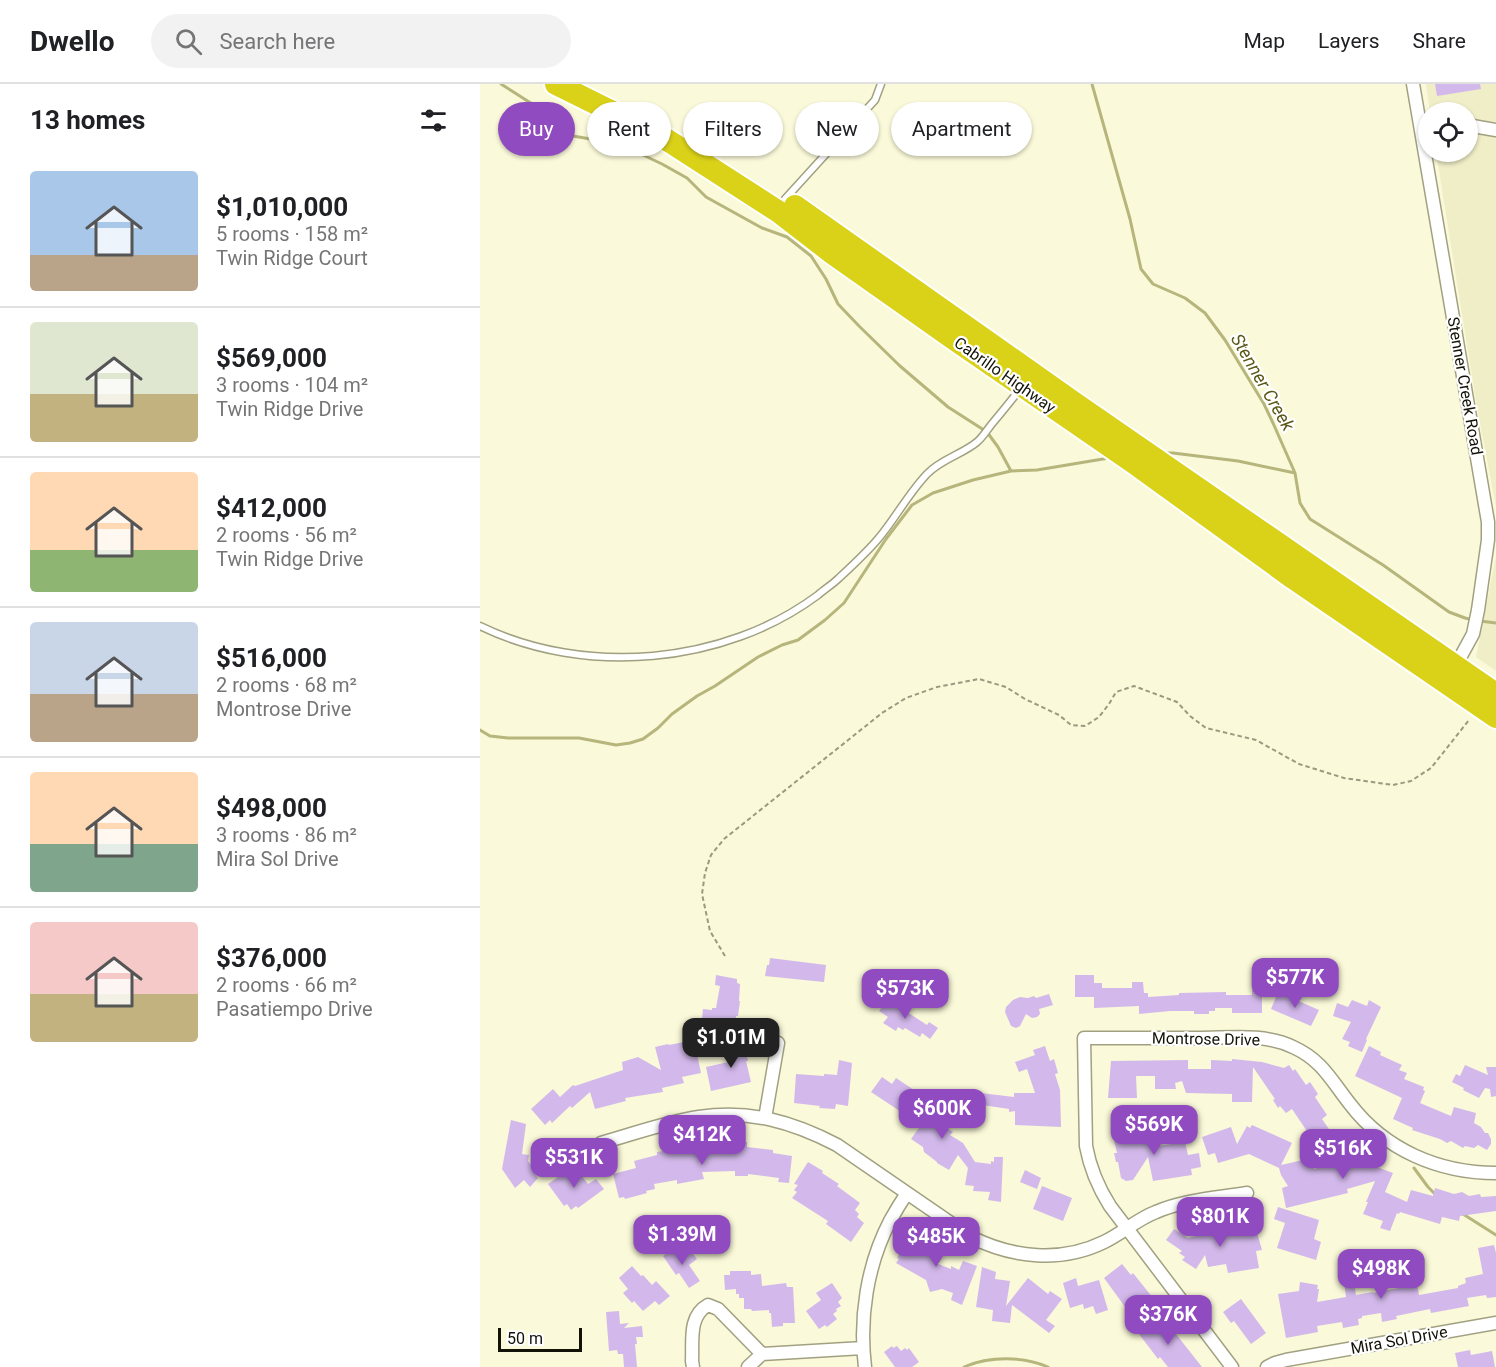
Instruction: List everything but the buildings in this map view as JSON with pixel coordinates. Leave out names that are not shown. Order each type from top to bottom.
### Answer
[{"type":"highway","name":"Cabrillo Highway","points":[[556,84],[661,136],[779,212],[832,253],[1137,465],[1303,584],[1450,673]]},
{"type":"highway","name":"Cabrillo Highway","points":[[587,84],[627,103],[711,151],[785,200],[960,321],[1450,673]]},
{"type":"highway","points":[[1450,673],[1491,705]]},
{"type":"street","name":"Stenner Creek Road","points":[[1413,84],[1418,104]]},
{"type":"street","points":[[1478,127],[1496,130]]},
{"type":"street","name":"Stenner Creek Road","points":[[1430,162],[1488,522],[1488,540],[1473,634],[1450,673]]},
{"type":"street","name":"Montrose Drive","points":[[1127,1228],[1101,1192],[1089,1162],[1085,1129],[1084,1038],[1251,1038],[1282,1042],[1301,1051],[1326,1070],[1364,1121],[1398,1148],[1437,1165],[1458,1171],[1496,1173]]},
{"type":"street","points":[[765,1118],[778,1043]]},
{"type":"street","points":[[600,1143],[683,1120],[728,1114],[765,1118],[790,1124],[837,1145],[971,1237],[987,1245],[1020,1254],[1046,1256],[1089,1249],[1105,1242],[1148,1215],[1170,1207],[1247,1193]]},
{"type":"street","points":[[865,1367],[863,1332],[865,1299],[880,1244],[890,1221],[907,1193]]},
{"type":"street","points":[[1127,1228],[1232,1367]]},
{"type":"street","points":[[693,1367],[693,1322],[702,1309],[708,1305],[718,1310],[762,1354]]},
{"type":"street","name":"Mira Sol Drive","points":[[1267,1367],[1286,1360],[1496,1323]]},
{"type":"street","points":[[748,1367],[762,1354],[863,1348]]},
{"type":"lane","points":[[785,200],[875,100],[881,84]]},
{"type":"lane","points":[[480,626],[547,650],[608,657],[645,657],[691,651],[758,630],[803,606],[838,580],[878,538],[928,472],[977,442],[1022,387]]},
{"type":"path","points":[[726,956],[710,931],[702,894],[711,855],[724,839],[882,713],[906,698],[937,687],[979,679],[1006,687],[1071,725],[1085,726],[1099,717],[1116,693],[1134,686],[1177,702],[1206,728],[1256,740],[1299,764],[1344,778],[1393,785],[1412,781],[1431,768],[1491,705]]},
{"type":"shaded area","points":[[1426,84],[1496,84],[1496,507],[1477,407],[1438,162],[1478,162],[1478,102],[1429,102]]},
{"type":"shaded area","points":[[1496,556],[1496,671],[1476,657]]},
{"type":"waterway","points":[[501,84],[537,107],[551,126],[567,135],[620,144],[687,178],[706,197],[762,228],[787,237],[811,256],[838,304],[900,366],[948,407],[987,432],[1011,471]]},
{"type":"waterway","name":"Stenner Creek","points":[[1092,84],[1130,219],[1141,269],[1153,284],[1185,298],[1205,313],[1225,340],[1264,404],[1295,473],[1300,503],[1310,519],[1383,565],[1449,612],[1473,620]]},
{"type":"waterway","points":[[1164,453],[1238,461],[1295,473]]},
{"type":"waterway","points":[[480,730],[490,736],[508,738],[579,738],[616,745],[643,739],[697,696],[758,657],[798,640],[825,620],[844,603],[886,539],[912,505],[933,493],[973,480],[1011,471],[1037,470],[1109,458]]},
{"type":"waterway","name":"Stenner Creek","points":[[1480,621],[1496,623]]},
{"type":"waterway","points":[[1414,1168],[1436,1195]]},
{"type":"waterway","points":[[1463,1214],[1496,1235]]},
{"type":"waterway","points":[[964,1367],[995,1359],[1017,1359],[1048,1367]]}]
